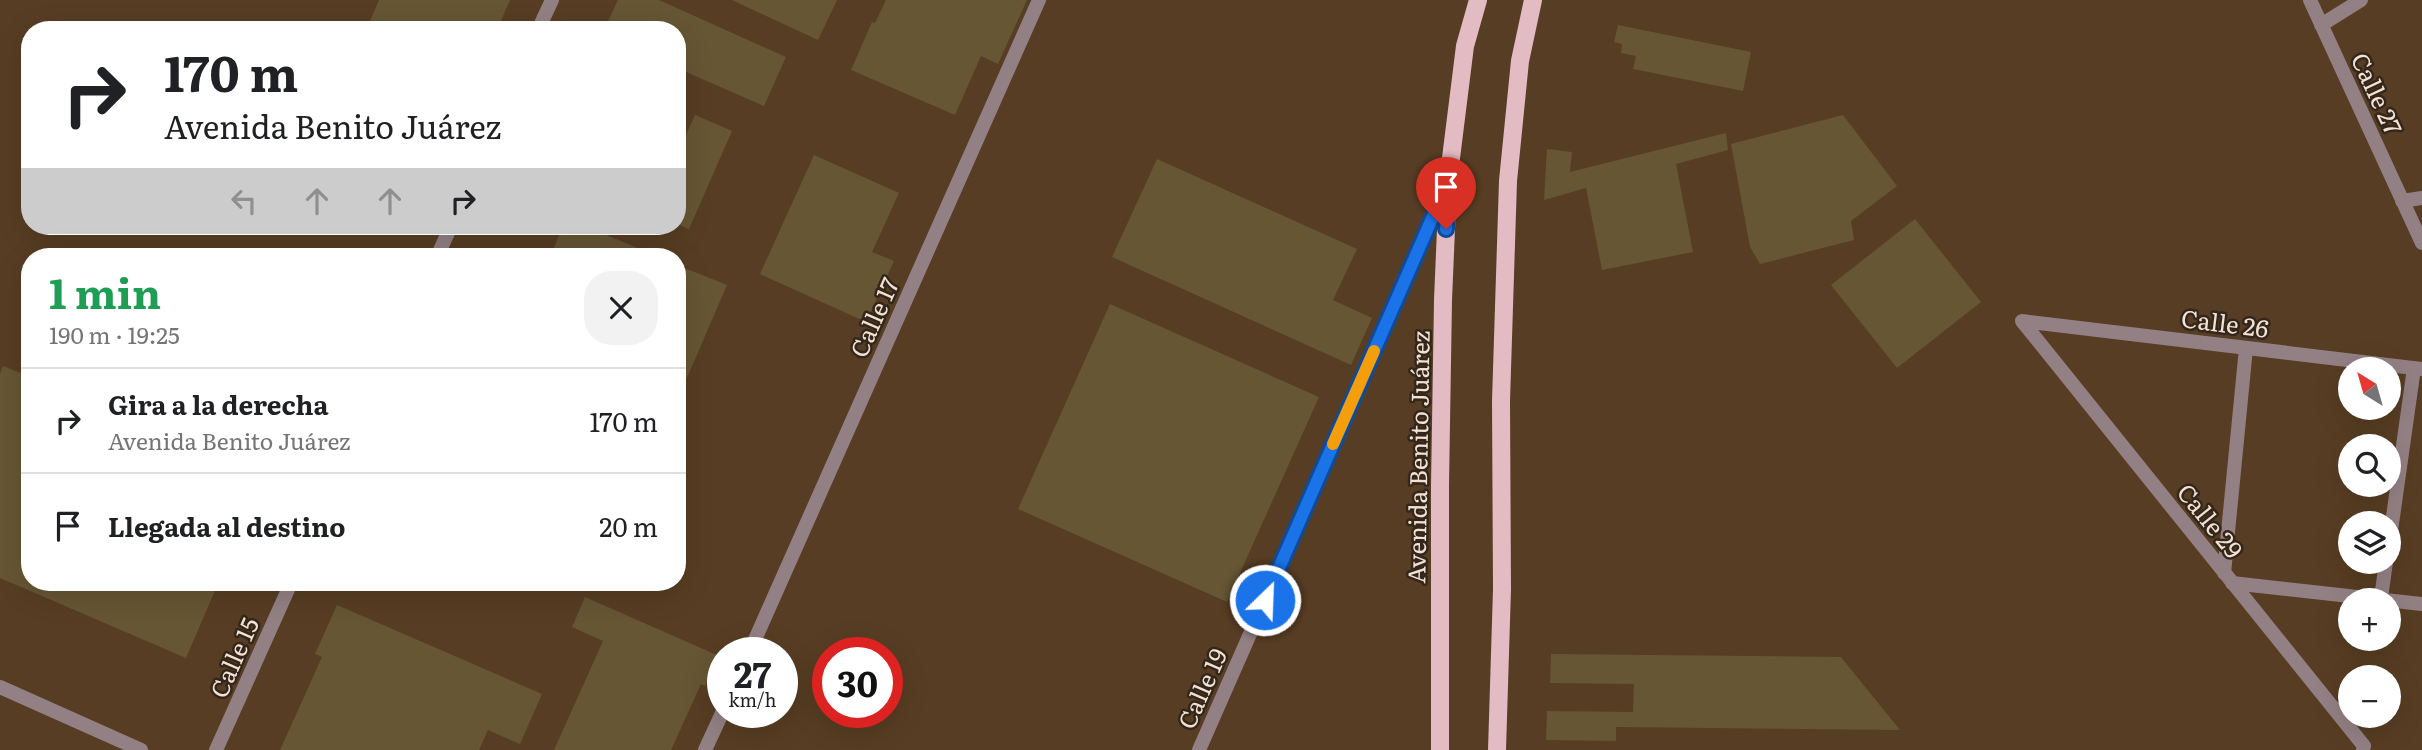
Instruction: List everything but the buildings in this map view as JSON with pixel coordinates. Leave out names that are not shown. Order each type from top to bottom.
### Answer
[{"type":"main road","name":"Avenida Benito Juárez","points":[[1440,750],[1440,471],[1448,182],[1465,46],[1478,0]]},
{"type":"main road","points":[[1497,750],[1502,589],[1501,401],[1508,181],[1520,61],[1533,0]]},
{"type":"street","points":[[542,21],[552,0]]},
{"type":"street","name":"Calle 17","points":[[755,637],[1039,0]]},
{"type":"street","name":"Calle 27","points":[[2310,0],[2422,243]]},
{"type":"street","points":[[2321,25],[2361,0]]},
{"type":"street","name":"Calle 19","points":[[1199,750],[1448,182]]},
{"type":"street","points":[[2402,201],[2422,198]]},
{"type":"street","name":"Calle 26","points":[[2022,321],[2418,369]]},
{"type":"street","name":"Calle 29","points":[[2022,321],[2364,748]]},
{"type":"street","points":[[2246,348],[2228,578],[2338,592]]},
{"type":"street","points":[[2395,511],[2418,369]]},
{"type":"street","name":"Calle 15","points":[[216,750],[287,591]]},
{"type":"street","points":[[2401,601],[2422,604]]},
{"type":"street","points":[[0,687],[141,750]]},
{"type":"street","points":[[705,750],[715,728]]},
{"type":"slow traffic","points":[[1333,444],[1374,351]]},
{"type":"route","points":[[1265,600],[1448,182],[1446,229]]}]
